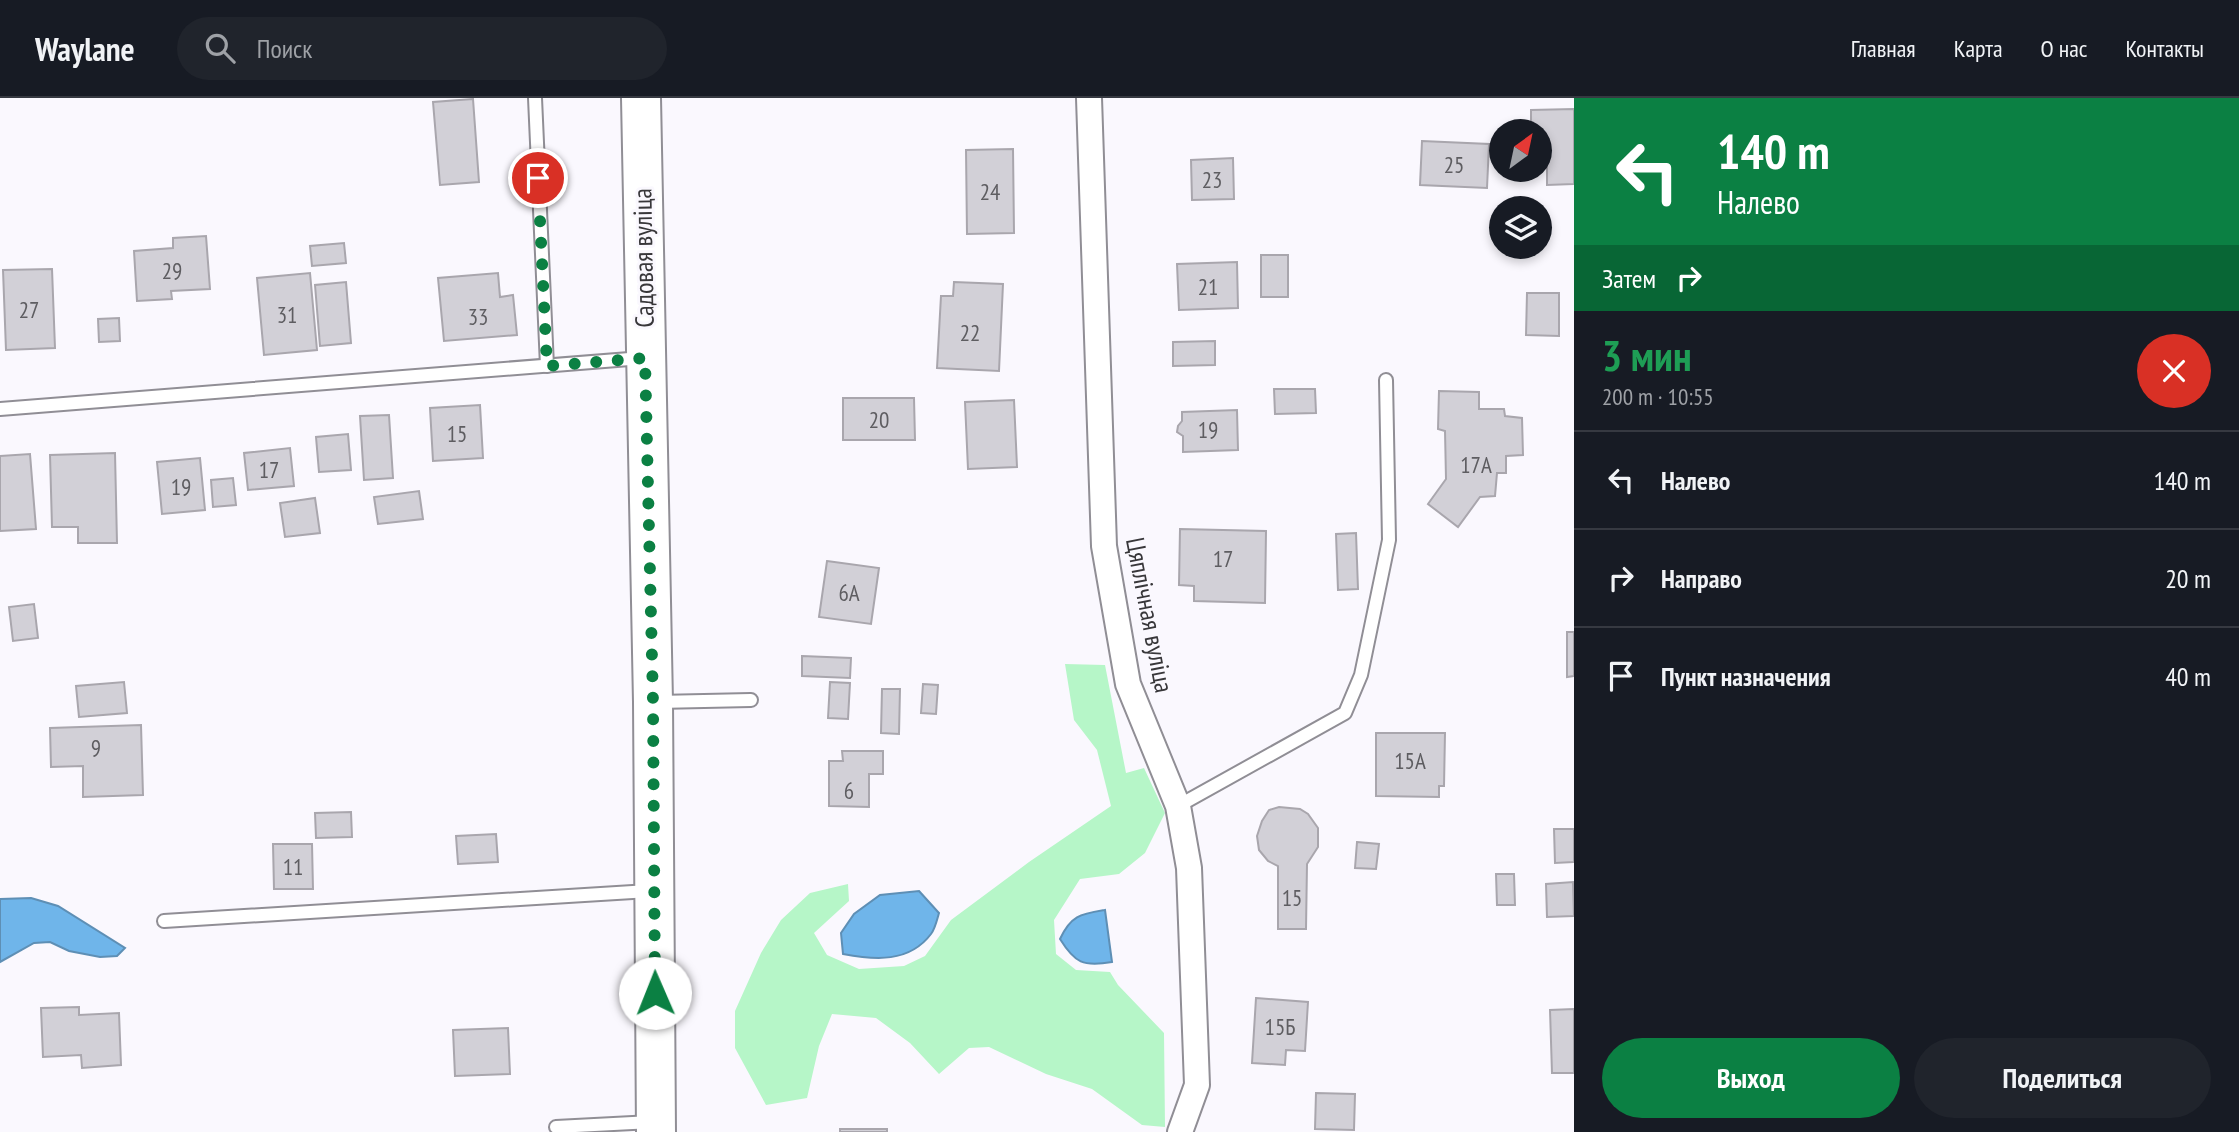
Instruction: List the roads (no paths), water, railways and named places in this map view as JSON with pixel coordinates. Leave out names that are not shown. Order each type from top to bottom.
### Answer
[{"type":"main road","name":"Садовая вуліца","points":[[641,98],[653,702],[656,1127]]},
{"type":"street","name":"Цяплічная вуліца","points":[[1089,98],[1104,546],[1128,684],[1178,806],[1189,868],[1197,1085],[1180,1132]]},
{"type":"lane","points":[[535,98],[547,366]]},
{"type":"lane","points":[[0,409],[645,358]]},
{"type":"lane","points":[[1178,806],[1345,713],[1361,676],[1389,540],[1386,380]]},
{"type":"lane","points":[[653,702],[751,700]]},
{"type":"lane","points":[[164,921],[654,891]]},
{"type":"lane","points":[[556,1128],[656,1127]]},
{"type":"water","points":[[919,891],[939,913],[932,932],[922,943],[902,955],[891,957],[843,954],[841,933],[854,914],[880,895]]},
{"type":"water","points":[[31,898],[58,906],[125,948],[117,956],[100,957],[69,951],[50,942],[34,943],[0,962],[0,899]]},
{"type":"water","points":[[1105,910],[1112,962],[1094,964],[1075,958],[1060,939],[1068,925],[1078,917]]}]
